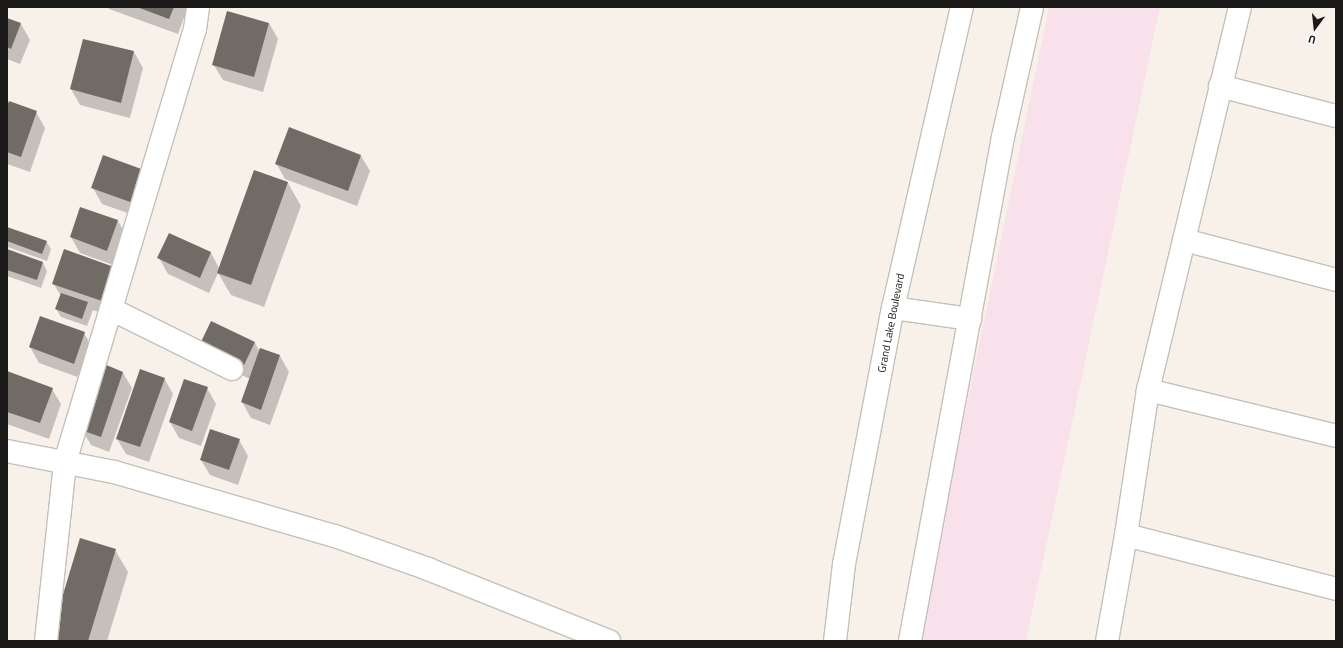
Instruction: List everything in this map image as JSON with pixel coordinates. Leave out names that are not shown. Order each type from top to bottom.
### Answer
[{"type":"street","points":[[46,641],[65,462],[195,29],[198,7]]},
{"type":"street","name":"Grand Lake Boulevard","points":[[836,641],[844,564],[893,308],[962,7]]},
{"type":"street","points":[[910,641],[1003,137],[1032,7]]},
{"type":"street","points":[[1107,641],[1126,535],[1148,390],[1240,7]]},
{"type":"street","points":[[1220,86],[1336,116]]},
{"type":"street","points":[[1184,240],[1336,280]]},
{"type":"street","points":[[893,308],[970,319]]},
{"type":"street","points":[[111,309],[232,369]]},
{"type":"street","points":[[1148,390],[1336,436]]},
{"type":"street","points":[[7,451],[114,472],[335,536],[428,569],[609,641]]},
{"type":"street","points":[[1126,535],[1336,589]]},
{"type":"shaded area","points":[[1049,7],[1160,7],[1026,641],[918,641]]},
{"type":"building","points":[[137,7],[174,7],[169,19]]},
{"type":"building","points":[[227,11],[269,23],[254,77],[212,65]]},
{"type":"building","points":[[7,18],[21,23],[11,49],[7,47]]},
{"type":"building","points":[[83,39],[134,51],[121,103],[70,89]]},
{"type":"building","points":[[9,101],[37,111],[21,157],[7,152],[7,106]]},
{"type":"building","points":[[289,127],[361,155],[348,191],[275,164]]},
{"type":"building","points":[[103,155],[144,170],[133,203],[91,188]]},
{"type":"building","points":[[254,170],[288,182],[251,285],[217,273]]},
{"type":"building","points":[[80,207],[118,220],[107,251],[70,237]]},
{"type":"building","points":[[7,227],[47,241],[42,254],[7,241]]},
{"type":"building","points":[[169,233],[211,252],[200,278],[157,258]]},
{"type":"building","points":[[7,249],[43,262],[37,280],[7,270]]},
{"type":"building","points":[[64,249],[114,267],[102,301],[52,284]]},
{"type":"building","points":[[61,293],[88,302],[82,319],[55,309]]},
{"type":"building","points":[[40,316],[85,332],[74,364],[29,347]]},
{"type":"building","points":[[211,321],[255,342],[244,365],[200,344]]},
{"type":"building","points":[[260,348],[280,355],[261,410],[241,402]]},
{"type":"building","points":[[104,364],[123,372],[101,437],[81,430]]},
{"type":"building","points":[[140,369],[165,378],[140,447],[116,439]]},
{"type":"building","points":[[7,371],[53,388],[40,423],[7,412]]},
{"type":"building","points":[[184,379],[208,387],[192,431],[169,422]]},
{"type":"building","points":[[210,429],[240,439],[229,470],[200,460]]},
{"type":"building","points":[[80,538],[116,549],[88,641],[49,641]]}]
